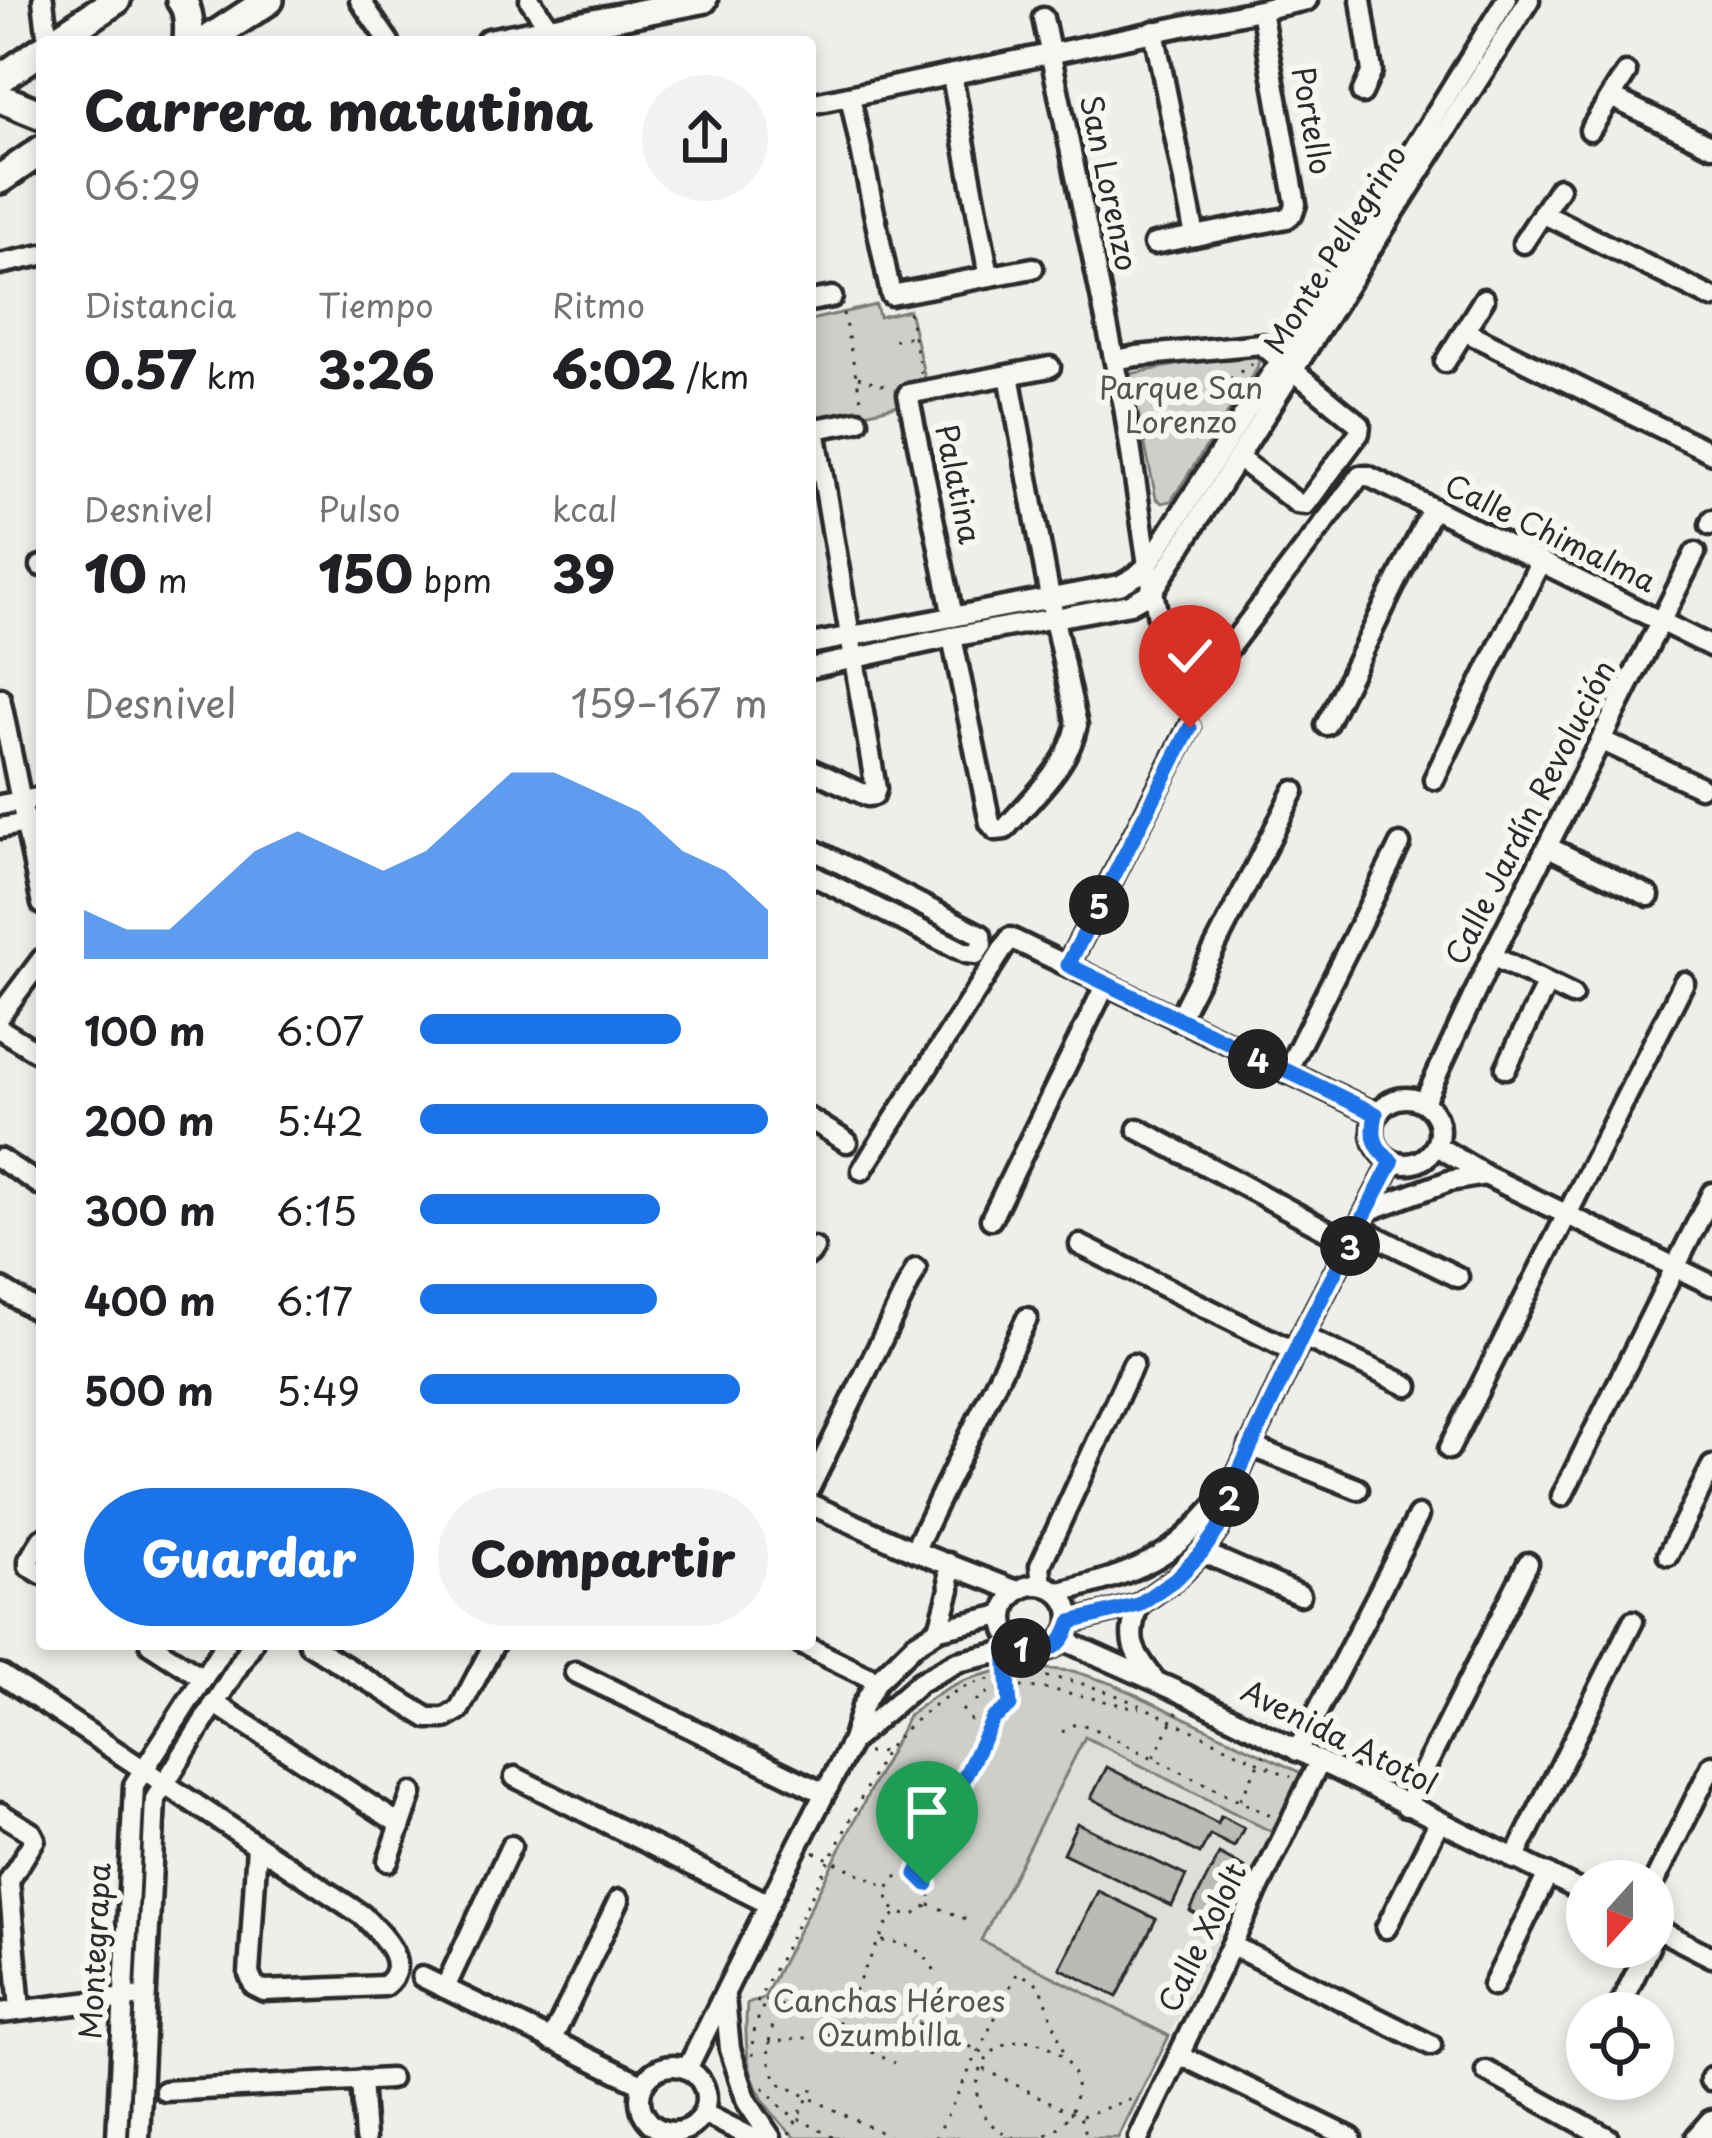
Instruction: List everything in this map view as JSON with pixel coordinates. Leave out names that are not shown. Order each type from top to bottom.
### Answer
[{"type":"main road","points":[[59,36],[116,0]]},
{"type":"main road","points":[[181,0],[189,36]]},
{"type":"main road","points":[[228,0],[262,4]]},
{"type":"main road","points":[[214,36],[262,4]]},
{"type":"main road","points":[[0,79],[36,54]]},
{"type":"main road","points":[[0,98],[36,113]]},
{"type":"main road","points":[[0,179],[36,154]]},
{"type":"street","points":[[43,0],[49,36]]},
{"type":"street","points":[[360,0],[385,36]]},
{"type":"street","points":[[530,0],[551,30]]},
{"type":"street","points":[[520,36],[700,0]]},
{"type":"street","points":[[816,103],[1307,0]]},
{"type":"street","points":[[1361,0],[1372,71],[1362,93]]},
{"type":"street","name":"Monte Pellegrino","points":[[1153,591],[1238,458],[1506,0]]},
{"type":"street","name":"Monte Pellegrino","points":[[1148,565],[1288,366],[1529,0]]},
{"type":"street","name":"Portello","points":[[1154,244],[1293,213],[1296,204],[1261,10]]},
{"type":"street","name":"San Lorenzo","points":[[1043,19],[1124,406],[1172,690]]},
{"type":"street","points":[[1154,31],[1195,236]]},
{"type":"street","points":[[1591,130],[1626,73]]},
{"type":"street","points":[[952,76],[989,276]]},
{"type":"street","points":[[850,96],[891,296],[1033,268]]},
{"type":"street","points":[[1611,97],[1712,146]]},
{"type":"street","points":[[1523,243],[1559,188]]},
{"type":"street","points":[[1542,213],[1712,298]]},
{"type":"street","points":[[0,264],[36,256]]},
{"type":"street","points":[[816,300],[832,297]]},
{"type":"street","points":[[1445,362],[1484,299]]},
{"type":"street","points":[[1464,331],[1712,453]]},
{"type":"street","points":[[1115,361],[1262,344],[1360,425],[1359,434],[1306,504],[1238,458]]},
{"type":"street","name":"Palatina","points":[[1050,367],[916,393],[953,627],[990,823],[996,830],[1005,829],[1074,741],[1077,725],[1054,619]]},
{"type":"street","points":[[1009,375],[1054,619]]},
{"type":"street","points":[[816,429],[858,421]]},
{"type":"street","points":[[816,447],[877,789],[868,796],[816,772]]},
{"type":"street","name":"Calle Chimalma","points":[[1195,692],[1360,476],[1712,647]]},
{"type":"street","points":[[1326,725],[1432,509]]},
{"type":"street","name":"Calle Jardín Revolución","points":[[1424,1102],[1492,956],[1695,553]]},
{"type":"street","points":[[1435,779],[1540,562]]},
{"type":"street","points":[[816,667],[1050,598],[1120,585],[1148,565]]},
{"type":"street","points":[[816,643],[1054,619],[1130,604],[1153,591]]},
{"type":"street","points":[[0,698],[21,801],[34,822],[0,828]]},
{"type":"street","points":[[1068,965],[1190,728]]},
{"type":"street","points":[[1600,740],[1700,787]]},
{"type":"street","points":[[1178,1020],[1294,791]]},
{"type":"street","points":[[0,805],[36,797]]},
{"type":"street","points":[[1286,1072],[1400,844]]},
{"type":"street","points":[[1548,847],[1649,896]]},
{"type":"street","points":[[816,851],[981,935],[982,945],[976,954],[966,953],[816,877]]},
{"type":"street","points":[[862,1170],[1010,938],[1376,1114]]},
{"type":"street","points":[[1492,956],[1572,995]]},
{"type":"street","points":[[0,1015],[36,967]]},
{"type":"street","points":[[1449,1449],[1684,982]]},
{"type":"street","points":[[1506,1068],[1546,983]]},
{"type":"street","points":[[991,1220],[1106,984]]},
{"type":"street","points":[[0,1028],[36,1051]]},
{"type":"street","points":[[1406,1097],[1424,1102],[1440,1130],[1437,1146],[1425,1159],[1409,1165],[1392,1162],[1378,1150],[1372,1132],[1376,1114],[1388,1101],[1406,1097]]},
{"type":"street","points":[[816,1123],[847,1142]]},
{"type":"street","points":[[1138,1130],[1458,1277]]},
{"type":"street","points":[[1437,1146],[1485,1175],[1712,1285]]},
{"type":"street","points":[[0,1159],[36,1182]]},
{"type":"street","points":[[848,1748],[920,1682],[957,1662],[1014,1649],[1050,1649],[1067,1631],[1138,1605],[1178,1577],[1202,1552],[1218,1529],[1232,1487],[1298,1344],[1392,1162]]},
{"type":"street","points":[[1359,1228],[1449,1180],[1485,1175]]},
{"type":"street","points":[[1562,1496],[1712,1193]]},
{"type":"street","points":[[1080,1245],[1298,1344],[1408,1386]]},
{"type":"street","points":[[816,1475],[916,1269]]},
{"type":"street","points":[[0,1288],[36,1310]]},
{"type":"street","points":[[914,1551],[1027,1318]]},
{"type":"street","points":[[1067,1631],[1069,1605],[1050,1588],[1040,1566],[1133,1364]]},
{"type":"street","points":[[1250,1446],[1358,1489]]},
{"type":"street","points":[[1668,1556],[1712,1466]]},
{"type":"street","points":[[1014,1649],[1003,1615],[1016,1591],[1029,1585],[1050,1588],[1104,1581],[1144,1564],[1181,1541],[1232,1487]]},
{"type":"street","points":[[816,1507],[1016,1591]]},
{"type":"street","points":[[1297,1751],[1418,1516]]},
{"type":"street","points":[[1202,1552],[1300,1594]]},
{"type":"street","points":[[939,1629],[950,1589],[948,1563]]},
{"type":"street","points":[[1406,1806],[1528,1564]]},
{"type":"street","points":[[1138,1605],[1131,1637],[1135,1654],[1157,1682]]},
{"type":"street","points":[[687,2069],[877,1681],[939,1629],[1003,1615]]},
{"type":"street","points":[[1514,1859],[1634,1621]]},
{"type":"street","name":"Avenida Atotol","points":[[1067,1631],[1157,1682],[1566,1883]]},
{"type":"street","points":[[159,1650],[203,1678]]},
{"type":"street","points":[[143,1769],[222,1650]]},
{"type":"street","points":[[164,1783],[248,1650]]},
{"type":"street","points":[[319,1650],[428,1718],[446,1718],[459,1710],[491,1650]]},
{"type":"street","points":[[813,1650],[877,1681]]},
{"type":"street","points":[[575,1672],[824,1793]]},
{"type":"street","points":[[0,1674],[143,1769],[164,1783],[257,1845],[362,1915],[394,1954],[392,1981],[384,1986],[264,1991],[254,1987],[249,1973],[257,1845]]},
{"type":"street","points":[[214,1703],[400,1825]]},
{"type":"street","name":"Calle Xololt","points":[[1139,2138],[1319,1762]]},
{"type":"street","points":[[1665,1860],[1712,1766]]},
{"type":"street","name":"Montegrapa","points":[[117,2138],[134,1785],[143,1769]]},
{"type":"street","points":[[515,1777],[769,1904]]},
{"type":"street","name":"Montegrapa","points":[[139,2138],[155,1799],[164,1783]]},
{"type":"street","points":[[388,1861],[412,1793]]},
{"type":"street","points":[[0,1813],[35,1839],[9,1881],[10,2012],[145,1997]]},
{"type":"street","points":[[1386,1928],[1439,1822]]},
{"type":"street","points":[[446,1988],[511,1846]]},
{"type":"street","points":[[1493,1986],[1548,1874]]},
{"type":"street","points":[[551,2041],[619,1900]]},
{"type":"street","points":[[1674,1943],[1712,1957]]},
{"type":"street","points":[[1233,1946],[1431,2045]]},
{"type":"street","points":[[422,1977],[643,2084]]},
{"type":"street","points":[[725,1993],[730,2050],[747,2102],[771,2138]]},
{"type":"street","points":[[1180,2055],[1351,2138]]},
{"type":"street","points":[[670,2066],[687,2069],[700,2080],[706,2096],[703,2114],[692,2126],[656,2133],[640,2101],[643,2084],[654,2071],[670,2066]]},
{"type":"street","points":[[1486,2072],[1609,2138]]},
{"type":"street","points":[[165,2091],[390,2079]]},
{"type":"street","points":[[361,2080],[365,2138]]},
{"type":"street","points":[[703,2114],[753,2138]]},
{"type":"street","points":[[1699,2138],[1712,2123]]},
{"type":"path","points":[[857,377],[916,393],[914,335],[905,293]]},
{"type":"path","points":[[832,297],[844,315],[862,403],[858,421]]},
{"type":"path","points":[[894,340],[914,335]]},
{"type":"path","points":[[917,1874],[983,1737],[993,1719],[1010,1706],[1007,1677],[1014,1649]]},
{"type":"path","points":[[892,2138],[778,2083],[769,2069],[768,2043],[786,1994],[757,2003],[885,1751],[907,1727],[928,1710],[986,1679],[1060,1678],[1148,1709],[1309,1785]]},
{"type":"path","points":[[976,1701],[987,1690],[1024,1686],[1148,1709]]},
{"type":"path","points":[[1153,1758],[1186,1695]]},
{"type":"path","points":[[962,1709],[983,1737]]},
{"type":"path","points":[[1062,1732],[1075,1724],[1088,1726],[1291,1824]]},
{"type":"path","points":[[1239,1801],[1273,1739]]},
{"type":"path","points":[[848,1748],[885,1751]]},
{"type":"path","points":[[798,1845],[888,1888]]},
{"type":"path","points":[[917,1874],[927,1884],[928,1904],[918,1913],[905,1915],[889,1902],[888,1888],[896,1876],[917,1874]]},
{"type":"path","points":[[928,1904],[971,1921]]},
{"type":"path","points":[[833,2034],[898,1912]]},
{"type":"path","points":[[879,1941],[915,1948],[929,1959],[937,1975]]},
{"type":"path","points":[[935,2138],[1017,1973],[1042,1987],[1075,2075],[1077,2092],[1071,2112],[1051,2134],[1038,2138]]},
{"type":"path","points":[[754,2059],[752,2045],[766,2000]]},
{"type":"path","points":[[916,2019],[990,2056]]},
{"type":"path","points":[[768,2043],[833,2034],[895,2063]]},
{"type":"path","points":[[1015,2138],[988,2122],[980,2107],[976,2092],[990,2056],[1024,2039],[1040,2041],[1067,2060]]},
{"type":"path","points":[[982,2068],[1080,2116],[1164,2088]]},
{"type":"path","points":[[756,2072],[784,2111],[834,2138]]},
{"type":"path","points":[[787,2138],[813,2088]]},
{"type":"path","points":[[1080,2116],[1088,2138]]},
{"type":"path","points":[[870,2138],[874,2129]]},
{"type":"shaded area","points":[[1085,1737],[1272,1832],[1169,2036],[981,1941]]},
{"type":"green space","points":[[876,305],[879,317],[909,310],[926,383],[896,390],[899,405],[816,425],[816,319]]},
{"type":"green space","name":"Parque San Lorenzo","points":[[1253,350],[1257,368],[1171,501],[1162,503],[1156,498],[1130,374]]},
{"type":"green space","name":"Canchas Héroes Ozumbilla","points":[[1020,1667],[1073,1671],[1113,1684],[1301,1773],[1272,1832],[1085,1737],[981,1940],[1169,2036],[1118,2138],[796,2138],[769,2108],[753,2078],[746,2044],[747,2004],[764,1998],[908,1716],[960,1682]]},
{"type":"building","points":[[1107,1767],[1218,1824],[1221,1816],[1244,1828],[1234,1847],[1210,1835],[1200,1854],[1091,1798]]},
{"type":"building","points":[[1077,1823],[1186,1876],[1172,1906],[1063,1853]]},
{"type":"building","points":[[1219,1854],[1245,1868],[1216,1925],[1190,1911]]},
{"type":"building","points":[[1098,1891],[1156,1919],[1117,1997],[1060,1968]]},
{"type":"route","points":[[927,1884],[917,1874],[993,1719],[1010,1706],[1006,1650],[1050,1649],[1063,1640],[1071,1622],[1138,1605],[1178,1577],[1202,1552],[1218,1529],[1232,1487],[1302,1336],[1392,1162],[1378,1150],[1372,1132],[1376,1114],[1068,965],[1190,728]]}]
